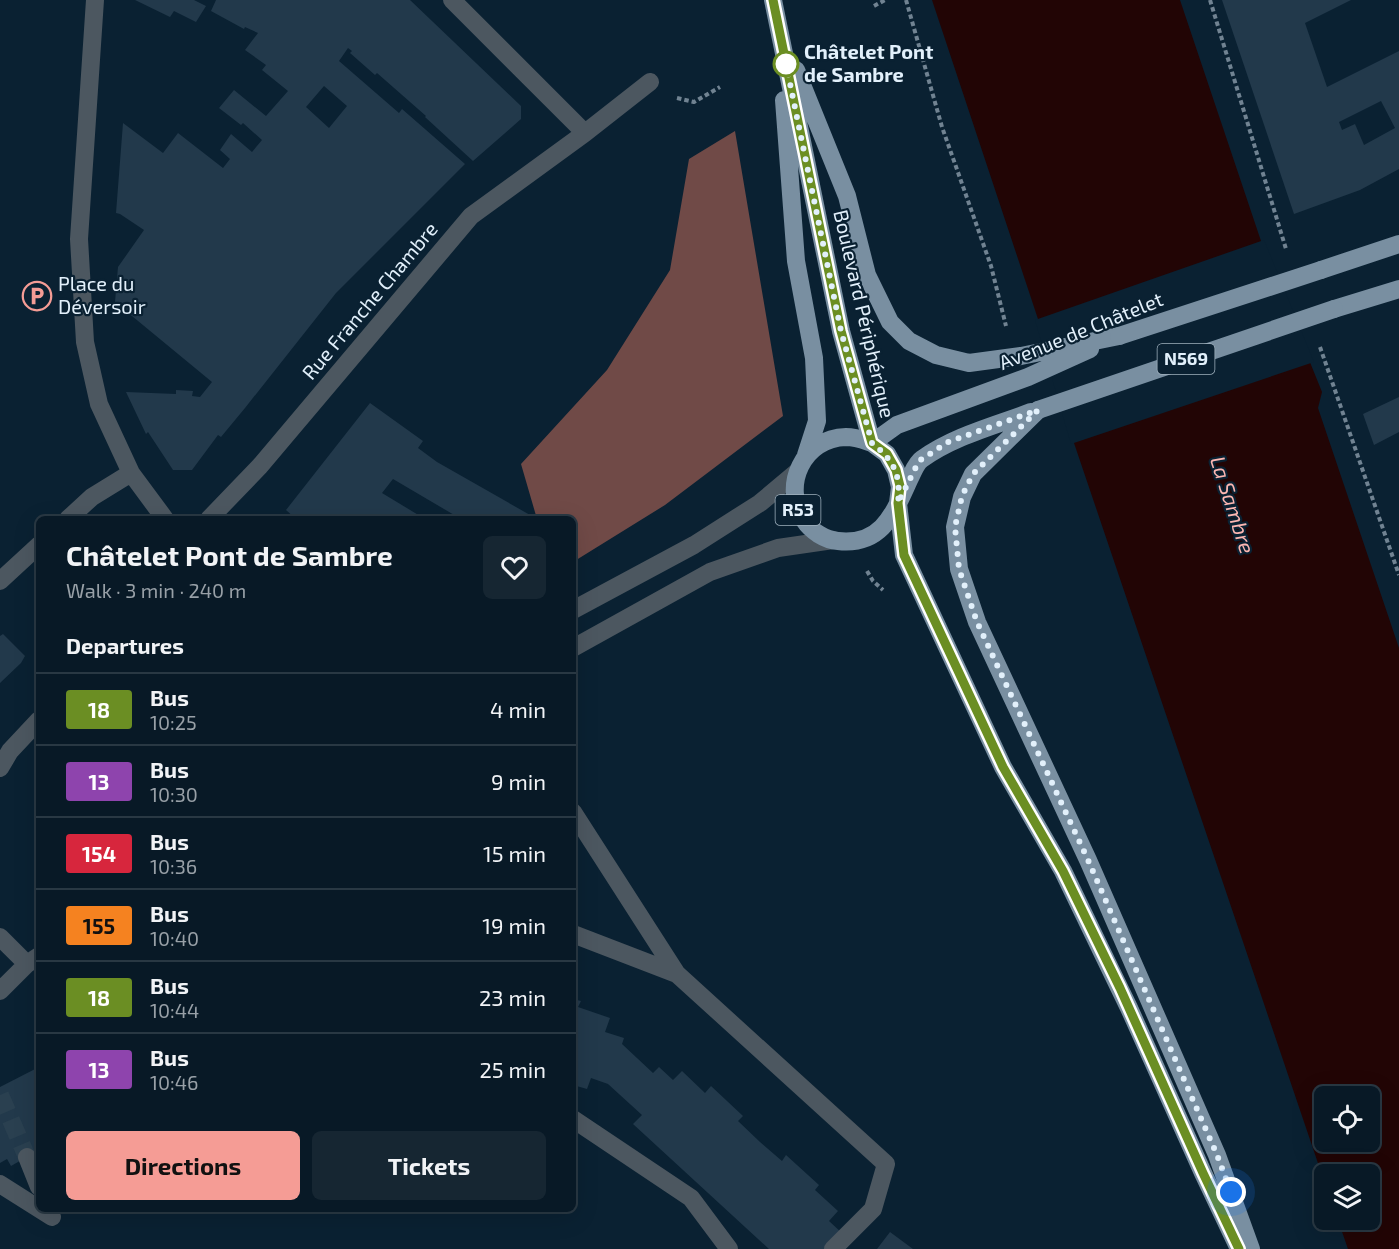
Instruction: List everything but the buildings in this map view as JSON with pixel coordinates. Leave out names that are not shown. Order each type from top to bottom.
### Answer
[{"type":"main road","name":"Boulevard Périphérique","points":[[773,0],[841,331],[872,443],[887,454],[896,470],[900,486],[898,503],[904,555],[1003,767],[1063,871],[1119,987],[1239,1249]]},
{"type":"main road","name":"Boulevard Périphérique","points":[[778,26],[796,261],[814,358],[817,421],[801,464]]},
{"type":"main road","name":"N569","points":[[778,26],[847,196],[867,275],[890,322],[909,341],[936,355],[969,363],[1021,356],[1119,336]]},
{"type":"main road","name":"Avenue de Châtelet","points":[[872,443],[897,425],[1028,377],[1119,336],[1399,244]]},
{"type":"main road","name":"N569","points":[[898,503],[919,461],[948,442],[1334,309],[1399,289]]},
{"type":"main road","name":"N569","points":[[1038,410],[973,474],[962,496],[955,527],[959,569],[977,622],[1088,860],[1217,1155],[1251,1249]]},
{"type":"main road","points":[[801,464],[820,444],[837,437],[855,437],[872,443]]},
{"type":"main road","name":"R53","points":[[801,464],[794,490],[797,508],[805,522],[818,534],[832,540],[849,542],[873,535],[880,531],[891,518],[898,503]]},
{"type":"street","points":[[95,0],[79,239],[85,342],[99,404],[131,473],[163,516]]},
{"type":"street","points":[[452,0],[585,133]]},
{"type":"street","name":"Rue Franche Chambre","points":[[212,516],[267,457],[471,216],[585,133],[650,82]]},
{"type":"street","points":[[576,608],[694,544],[760,503],[801,464]]},
{"type":"street","points":[[71,516],[92,497],[131,473]]},
{"type":"street","points":[[576,646],[710,572],[778,548],[832,540]]},
{"type":"street","points":[[0,581],[36,548]]},
{"type":"street","points":[[0,768],[10,751],[36,723]]},
{"type":"street","points":[[576,817],[677,974],[886,1164],[873,1209],[833,1249]]},
{"type":"street","points":[[576,935],[677,974]]},
{"type":"street","points":[[0,937],[35,963],[0,991]]},
{"type":"street","points":[[576,1121],[691,1198],[729,1249]]},
{"type":"street","points":[[27,1157],[36,1180]]},
{"type":"street","points":[[0,1184],[36,1208]]},
{"type":"street","points":[[42,1212],[51,1218],[49,1212]]},
{"type":"path","points":[[874,6],[885,0]]},
{"type":"path","points":[[906,0],[942,127],[991,266],[1006,330],[1021,356]]},
{"type":"path","points":[[650,82],[679,99],[694,102],[720,87]]},
{"type":"shaded area","points":[[735,131],[783,416],[665,505],[576,560],[576,516],[536,516],[521,464],[607,370],[670,270],[689,159]]},
{"type":"water","name":"La Sambre","points":[[932,0],[1180,0],[1261,241],[1322,392],[1318,408],[1399,648],[1399,1249],[1348,1249],[1341,1230],[1380,1230],[1380,1164],[1318,1164],[1314,1152],[1380,1152],[1380,1086],[1314,1086],[1314,1151],[1074,443],[1038,319]]},
{"type":"pier","points":[[1264,240],[1314,362],[1071,444],[1035,320]]},
{"type":"tunnel","points":[[0,1095],[27,1157]]},
{"type":"bus line","name":"18","points":[[773,0],[841,331],[872,443],[887,454],[896,470],[900,486],[898,503],[904,555],[1003,767],[1063,871],[1130,1008],[1239,1249]]},
{"type":"place","name":"Châtelet Pont de Sambre","points":[[786,64]]},
{"type":"place","name":"Place du Déversoir","points":[[37,296]]},
{"type":"route","points":[[786,64],[841,331],[872,443],[887,454],[896,470],[900,486],[898,503],[919,461],[948,442],[1038,410],[973,474],[962,496],[955,527],[959,569],[977,622],[1088,860],[1231,1192]]}]
